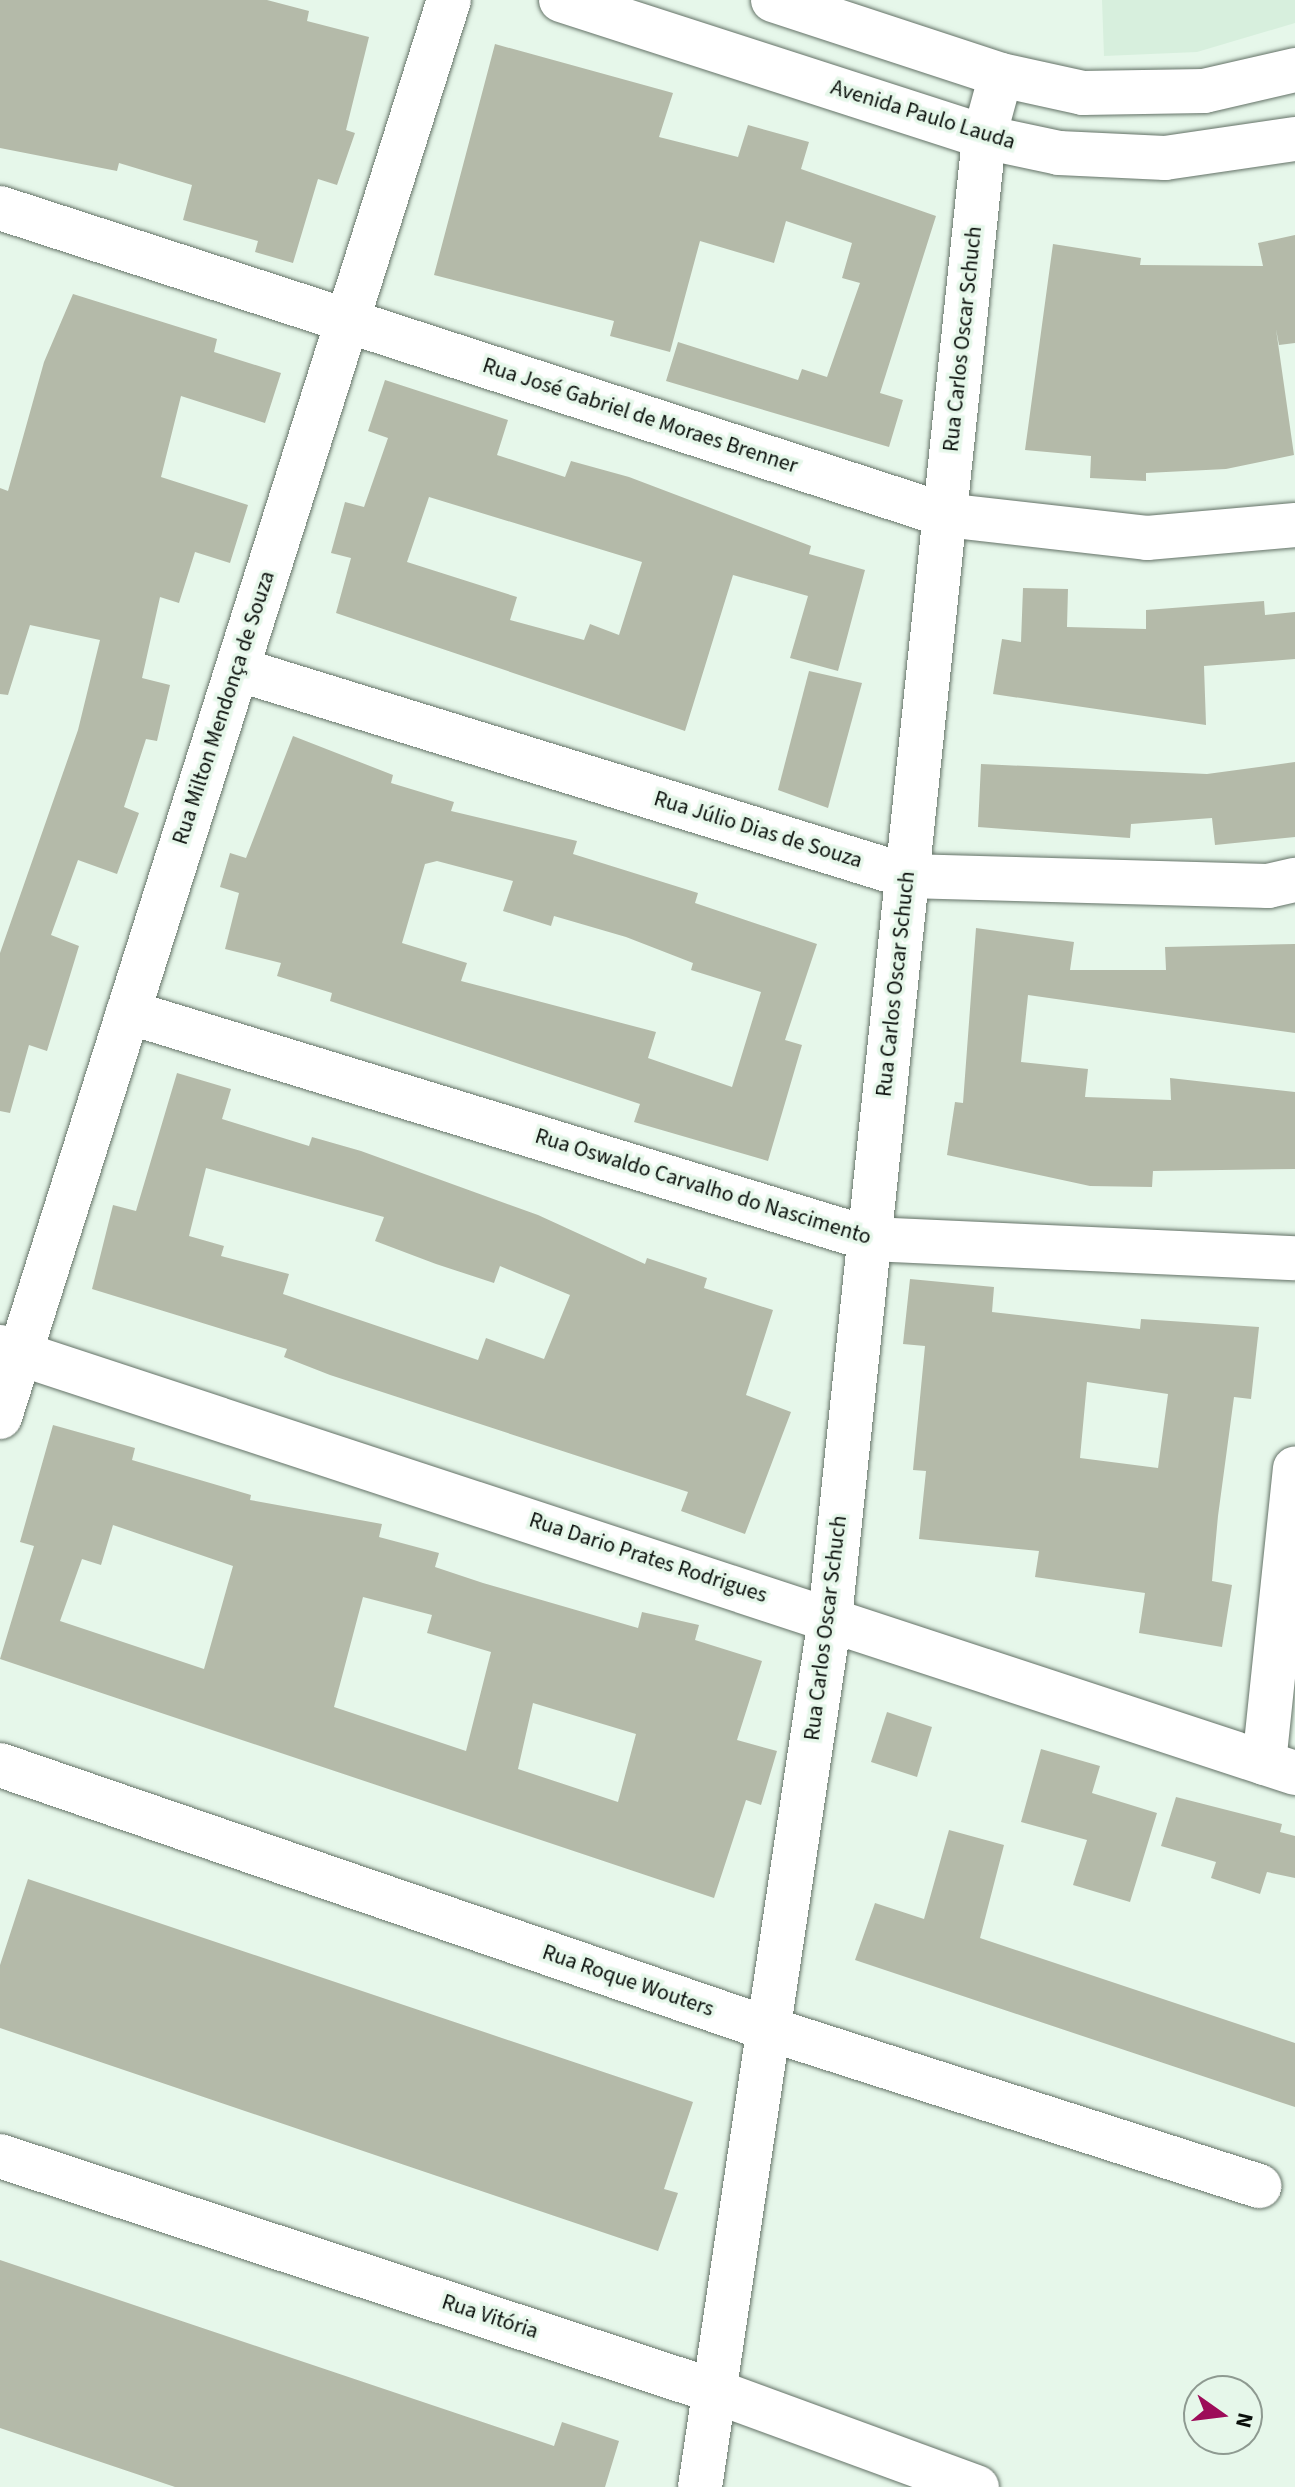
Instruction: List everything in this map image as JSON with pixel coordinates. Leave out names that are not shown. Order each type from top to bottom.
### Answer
[{"type":"street","name":"Rua Milton Mendonça de Souza","points":[[0,1417],[10,1350],[128,1012],[449,0]]},
{"type":"street","name":"Avenida Paulo Lauda","points":[[561,0],[984,137],[1059,153],[1165,158],[1295,139]]},
{"type":"street","points":[[773,0],[1001,75],[1083,93],[1153,95],[1251,84],[1295,70]]},
{"type":"street","name":"Rua Carlos Oscar Schuch","points":[[700,2487],[830,1618],[984,137],[1001,75]]},
{"type":"street","name":"Rua José Gabriel de Moraes Brenner","points":[[4,221],[347,321],[945,515],[1147,538],[1295,525]]},
{"type":"street","name":"Rua Júlio Dias de Souza","points":[[237,669],[907,876],[1268,886],[1295,880]]},
{"type":"street","name":"Rua Oswaldo Carvalho do Nascimento","points":[[128,1012],[870,1239],[1295,1258]]},
{"type":"street","name":"Rua Dario Prates Rodrigues","points":[[10,1350],[1279,1768]]},
{"type":"street","points":[[1279,1768],[1295,1469]]},
{"type":"street","name":"Rua Roque Wouters","points":[[0,1765],[769,2029],[1259,2186]]},
{"type":"street","name":"Rua Vitória","points":[[0,2156],[714,2391],[977,2487]]},
{"type":"shaded area","points":[[1102,0],[1295,0],[1295,23],[1197,52],[1104,56]]},
{"type":"building","points":[[0,0],[267,0],[309,11],[307,21],[369,37],[346,130],[355,133],[337,185],[318,179],[293,263],[255,252],[258,241],[183,220],[192,185],[119,163],[117,171],[0,148]]},
{"type":"building","points":[[495,44],[673,93],[659,137],[738,157],[748,125],[809,142],[801,169],[936,216],[880,393],[903,400],[889,447],[666,381],[678,342],[798,380],[802,369],[827,377],[860,283],[842,278],[852,243],[786,221],[774,263],[700,241],[670,352],[610,336],[614,321],[434,275]]},
{"type":"building","points":[[1295,235],[1295,343],[1279,345],[1276,329],[1294,455],[1226,469],[1146,473],[1146,481],[1090,478],[1091,456],[1025,450],[1053,244],[1141,258],[1140,265],[1263,266],[1258,243]]},
{"type":"building","points":[[73,294],[217,339],[214,352],[281,373],[265,423],[181,396],[161,477],[248,505],[230,563],[195,552],[179,603],[160,597],[142,678],[170,685],[157,741],[146,739],[124,807],[139,813],[117,874],[78,860],[51,935],[79,946],[47,1051],[29,1045],[10,1113],[0,1111],[0,953],[78,730],[100,640],[30,625],[8,695],[0,694],[0,488],[8,491],[44,362]]},
{"type":"building","points":[[385,380],[508,420],[497,455],[565,477],[571,461],[629,477],[811,546],[809,554],[865,570],[838,671],[790,658],[808,596],[733,575],[685,731],[336,613],[351,558],[331,553],[345,502],[364,507],[388,438],[368,431]],"holes":[[[429,497],[642,562],[619,635],[590,624],[584,640],[510,620],[517,597],[407,562]]]},
{"type":"building","points":[[1023,588],[1068,589],[1067,627],[1146,629],[1146,610],[1264,601],[1265,615],[1295,612],[1295,659],[1204,666],[1206,725],[993,694],[1002,639],[1021,642]]},
{"type":"building","points":[[809,671],[862,683],[828,808],[778,790]]},
{"type":"building","points":[[293,736],[393,775],[391,783],[454,802],[451,811],[577,841],[573,854],[698,893],[695,903],[817,944],[785,1040],[802,1045],[768,1161],[634,1122],[640,1104],[330,1001],[332,993],[277,976],[281,963],[225,949],[239,893],[220,887],[230,853],[246,858]],"holes":[[[437,861],[513,881],[503,911],[551,926],[554,916],[626,937],[693,963],[691,970],[761,992],[732,1087],[648,1058],[656,1032],[461,981],[467,963],[402,943],[425,864]]]},
{"type":"building","points":[[1295,762],[1295,837],[1215,845],[1212,818],[1131,824],[1130,838],[978,827],[981,764],[1207,774]]},
{"type":"building","points":[[976,928],[1074,942],[1070,970],[1166,970],[1165,947],[1295,944],[1295,1033],[1028,995],[1021,1062],[1088,1069],[1085,1097],[1171,1100],[1170,1078],[1295,1092],[1295,1169],[1153,1171],[1152,1187],[1090,1186],[947,1155],[955,1102],[963,1103]]},
{"type":"building","points":[[177,1073],[231,1089],[222,1119],[309,1146],[312,1137],[361,1151],[538,1215],[645,1264],[647,1258],[707,1278],[704,1288],[773,1310],[746,1395],[791,1412],[745,1534],[681,1511],[688,1492],[330,1375],[284,1357],[287,1349],[92,1289],[113,1205],[136,1211]],"holes":[[[206,1168],[384,1217],[375,1241],[494,1283],[500,1266],[570,1295],[544,1359],[486,1338],[478,1360],[283,1294],[289,1274],[221,1256],[224,1246],[189,1236]]]},
{"type":"building","points":[[910,1279],[994,1287],[992,1312],[1140,1329],[1141,1319],[1259,1327],[1251,1399],[1234,1397],[1218,1516],[1212,1581],[1232,1585],[1222,1647],[1139,1633],[1145,1593],[1035,1577],[1039,1551],[919,1539],[926,1471],[913,1470],[925,1346],[903,1344]],"holes":[[[1087,1382],[1168,1394],[1158,1468],[1080,1458]]]},
{"type":"building","points":[[53,1425],[135,1448],[132,1460],[251,1495],[250,1500],[382,1524],[379,1537],[439,1553],[435,1567],[483,1583],[638,1628],[642,1612],[699,1625],[695,1640],[762,1661],[737,1740],[777,1751],[761,1805],[746,1800],[714,1898],[0,1659],[34,1546],[20,1542]],"holes":[[[113,1525],[233,1566],[204,1669],[60,1621],[82,1559],[101,1565]],[[363,1597],[432,1615],[427,1633],[491,1652],[466,1751],[334,1707]],[[533,1703],[636,1734],[618,1802],[518,1769]]]},
{"type":"building","points":[[887,1712],[932,1727],[917,1777],[871,1762]]},
{"type":"building","points":[[1041,1749],[1100,1766],[1092,1793],[1157,1813],[1130,1902],[1073,1885],[1087,1840],[1021,1822]]},
{"type":"building","points":[[1176,1797],[1282,1824],[1280,1832],[1295,1836],[1295,1878],[1267,1872],[1260,1894],[1211,1878],[1216,1862],[1161,1846]]},
{"type":"building","points":[[949,1830],[1004,1845],[980,1938],[1295,2043],[1295,2107],[855,1960],[875,1903],[924,1919]]},
{"type":"building","points":[[28,1879],[693,2102],[664,2189],[678,2193],[658,2251],[0,2028],[0,1965]]},
{"type":"building","points":[[0,2260],[554,2446],[562,2422],[619,2441],[605,2487],[175,2487],[0,2428]]}]
